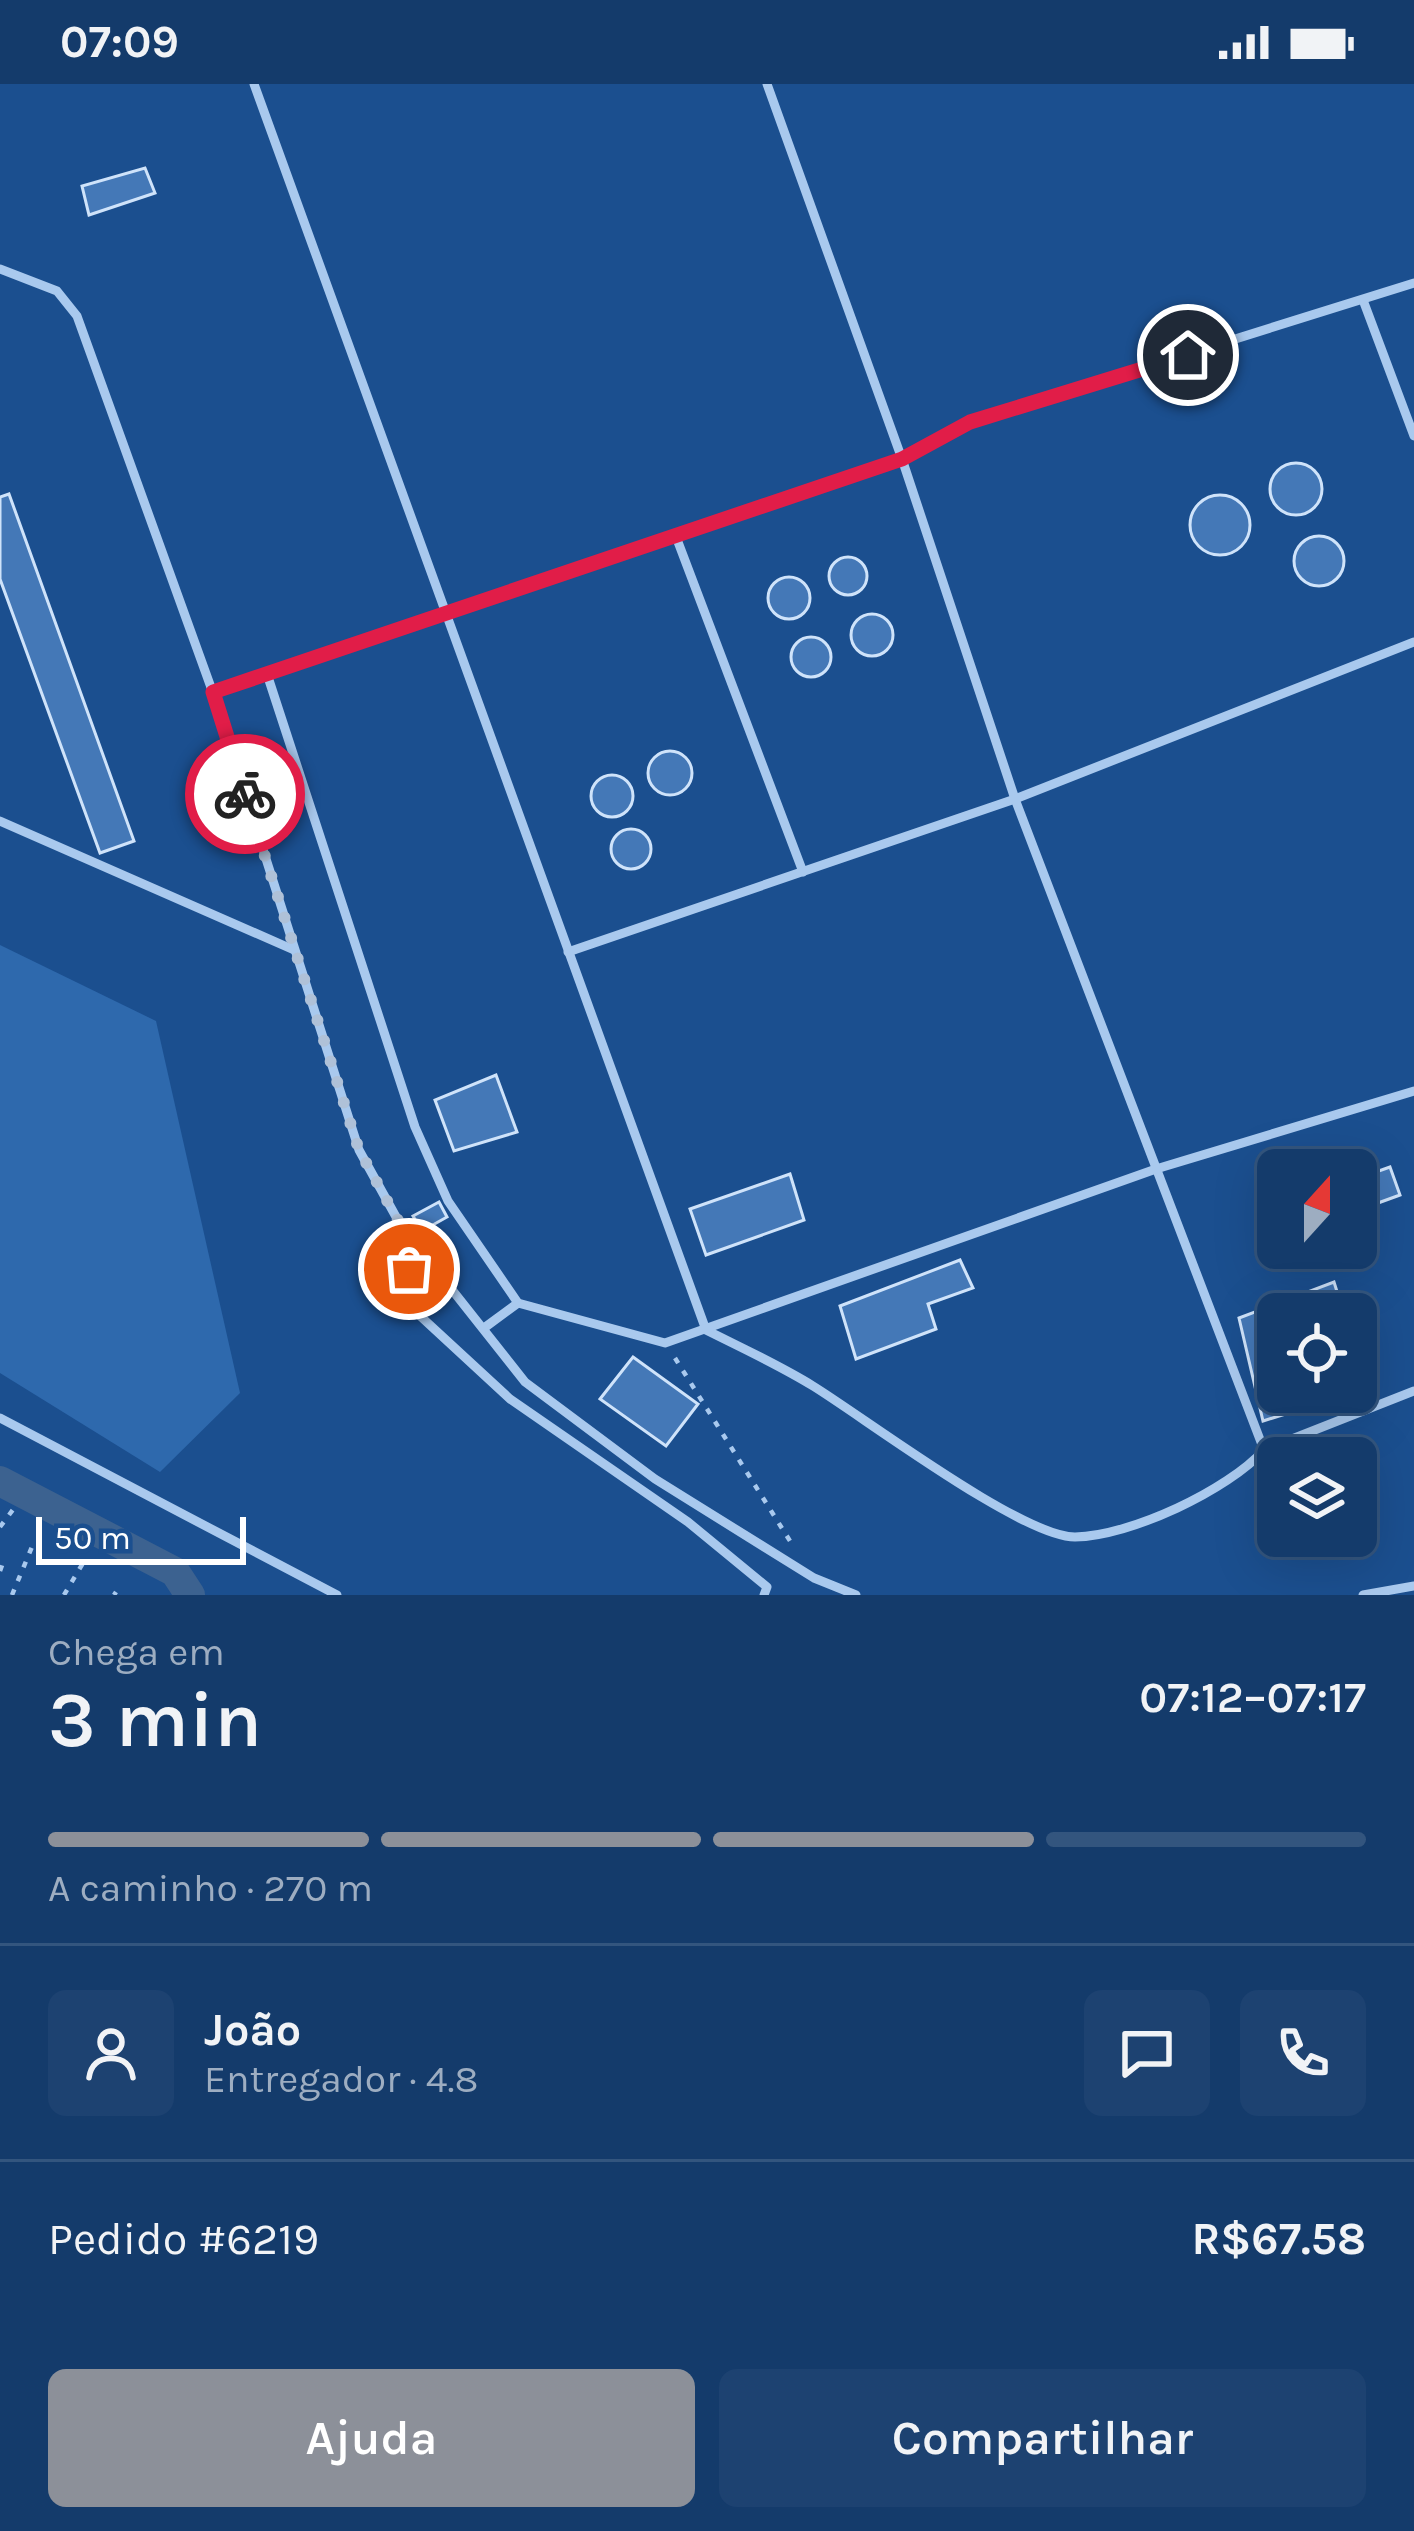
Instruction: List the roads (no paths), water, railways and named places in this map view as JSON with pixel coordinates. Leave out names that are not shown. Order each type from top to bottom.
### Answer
[{"type":"lane","points":[[254,84],[706,1330],[807,1382],[1023,1520],[1074,1537],[1162,1514],[1243,1474],[1257,1458]]},
{"type":"lane","points":[[766,84],[902,459],[1015,799],[1259,1437]]},
{"type":"lane","points":[[0,269],[57,291],[77,316],[213,692],[359,1150],[400,1224],[525,1382],[655,1479],[814,1578],[856,1595]]},
{"type":"lane","points":[[213,692],[902,459],[970,422],[1414,283]]},
{"type":"lane","points":[[1363,300],[1414,436]]},
{"type":"lane","points":[[675,534],[803,872]]},
{"type":"lane","points":[[568,952],[1015,799],[1414,642]]},
{"type":"lane","points":[[267,674],[416,1127],[448,1201],[518,1303],[665,1343],[1156,1169],[1414,1091]]},
{"type":"lane","points":[[0,821],[294,950]]},
{"type":"lane","points":[[400,1224],[418,1314],[510,1399],[704,1535],[766,1587],[764,1595]]},
{"type":"lane","points":[[484,1328],[518,1303]]},
{"type":"lane","points":[[1297,1437],[1414,1391]]},
{"type":"lane","points":[[0,1418],[337,1595]]},
{"type":"lane","points":[[1364,1595],[1414,1586]]},
{"type":"waterway","points":[[0,1481],[175,1572],[190,1595]]}]
